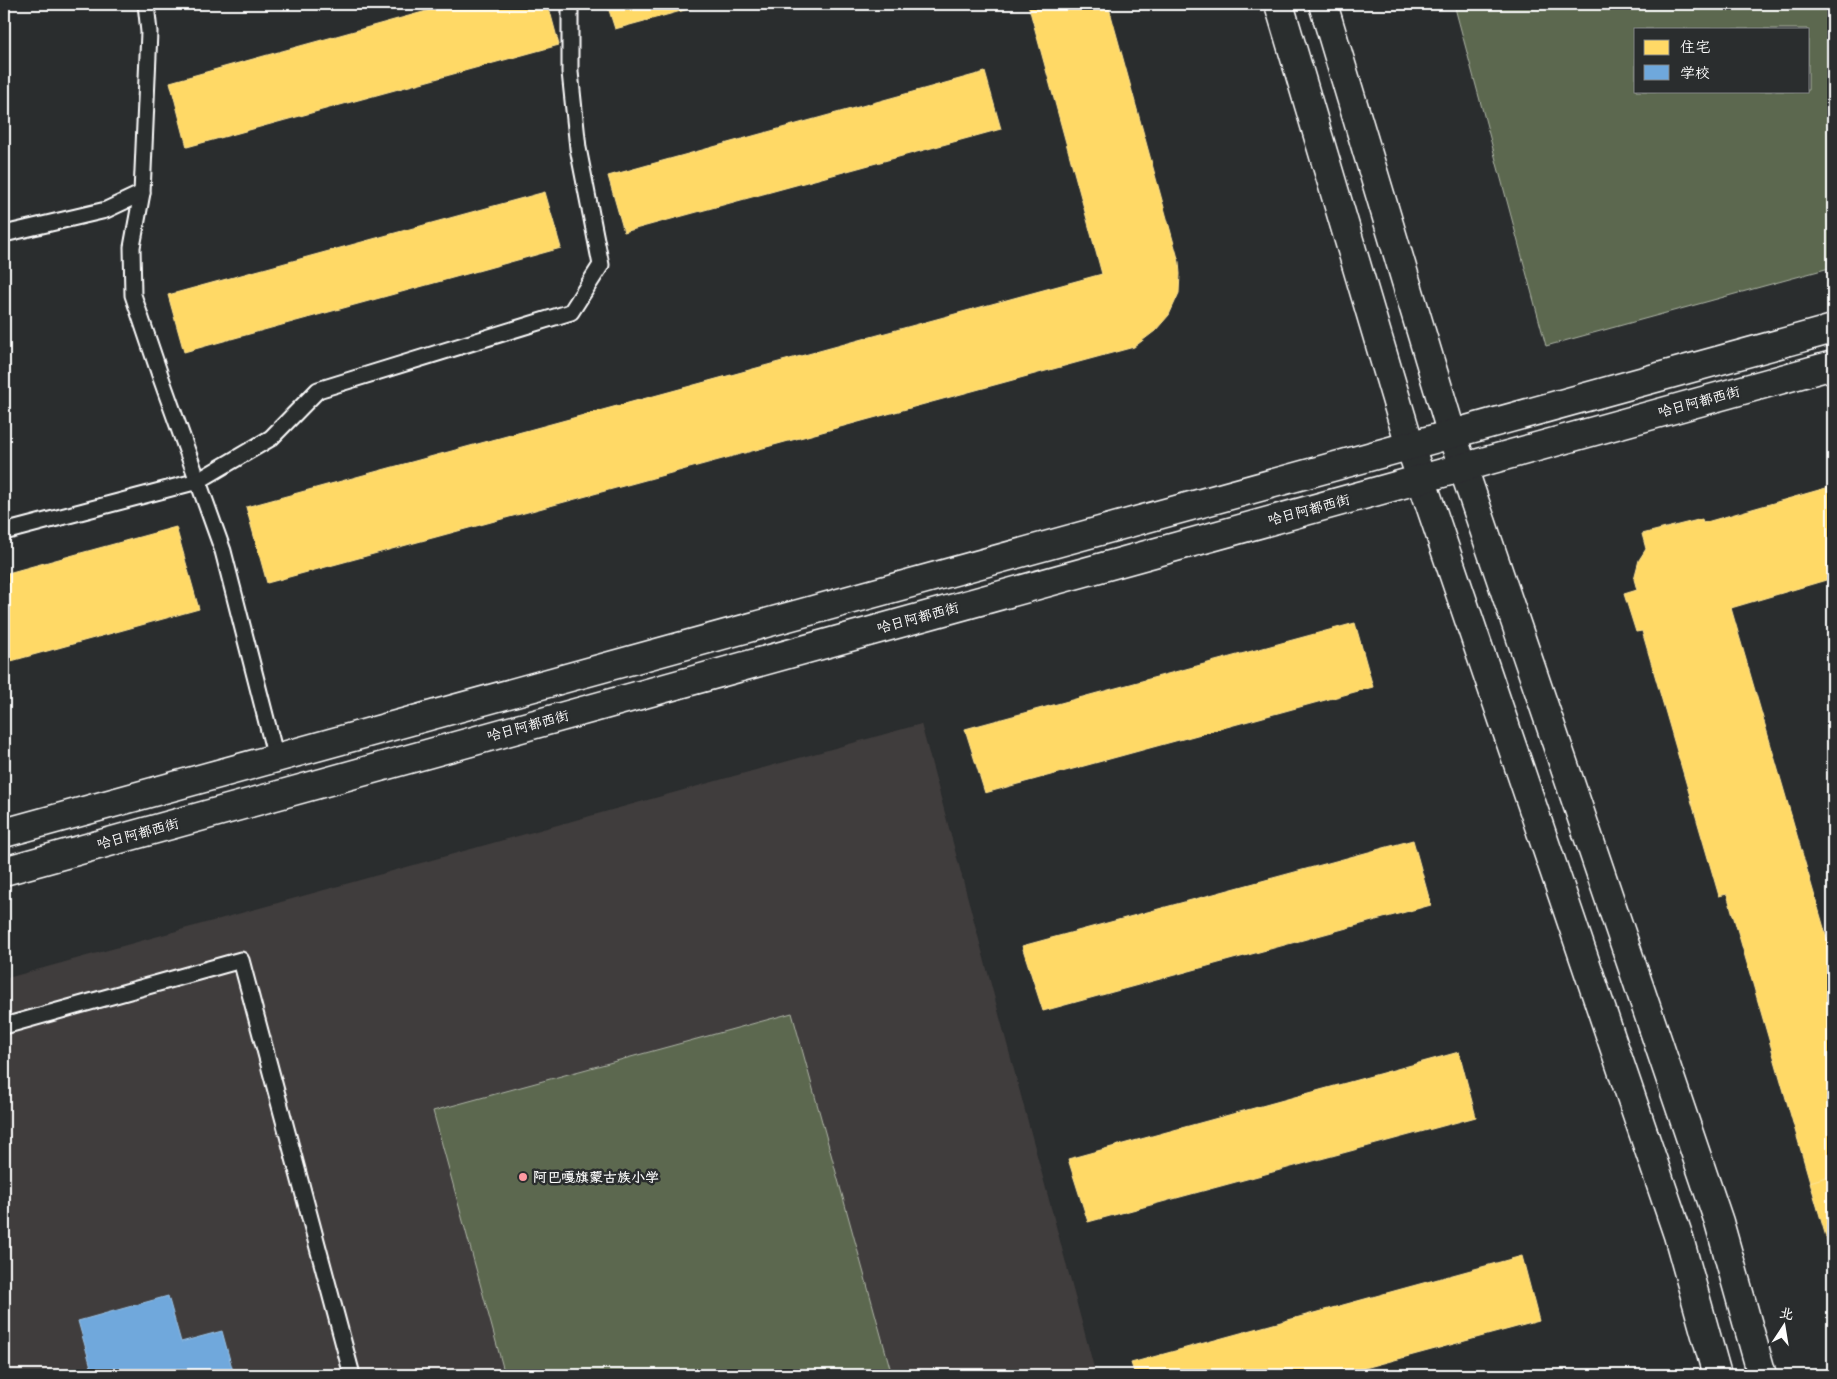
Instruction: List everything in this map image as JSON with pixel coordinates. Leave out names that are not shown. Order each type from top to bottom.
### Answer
[{"type":"main road","points":[[1279,4],[1410,446],[1678,1235],[1717,1375]]},
{"type":"main road","points":[[1323,4],[1452,434],[1716,1212],[1762,1375]]},
{"type":"main road","points":[[4,833],[1833,329]]},
{"type":"main road","name":"哈日阿都西街","points":[[4,871],[1833,365]]},
{"type":"lane","points":[[146,4],[149,32],[142,193],[132,247],[133,295],[223,551],[276,758]]},
{"type":"lane","points":[[4,532],[198,481],[271,438],[318,390],[571,312],[601,266],[578,148],[570,72],[570,4]]},
{"type":"lane","points":[[4,234],[106,210],[142,193]]},
{"type":"lane","points":[[4,1026],[241,960],[352,1375]]},
{"type":"shaded area","name":"阿巴嘎旗蒙古族小学","points":[[921,724],[1096,1375],[4,1375],[4,979]]},
{"type":"green space","points":[[1454,4],[1833,4],[1833,267],[1546,346]]},
{"type":"green space","points":[[792,1013],[892,1375],[505,1375],[433,1111]]},
{"type":"building: 住宅","points":[[452,4],[548,4],[559,45],[187,147],[170,82]]},
{"type":"building: 住宅","points":[[607,4],[707,4],[615,29]]},
{"type":"building: 住宅","points":[[1028,4],[1108,4],[1179,262],[1180,274],[1179,293],[1169,315],[1155,331],[1134,347],[267,583],[246,507],[1102,274]]},
{"type":"building: 住宅","points":[[985,72],[1001,129],[624,232],[608,176]]},
{"type":"building: 住宅","points":[[545,192],[561,248],[184,352],[168,295]]},
{"type":"building: 住宅","points":[[1833,486],[1833,578],[1731,608],[1833,959],[1833,1175],[1810,1182],[1727,894],[1719,896],[1642,631],[1636,632],[1624,594],[1637,590],[1634,579],[1639,560],[1646,549],[1642,534],[1702,519],[1703,523]]},
{"type":"building: 住宅","points":[[176,527],[199,609],[4,663],[4,574]]},
{"type":"building: 住宅","points":[[1355,623],[1373,687],[985,793],[965,729]]},
{"type":"building: 住宅","points":[[1833,684],[1833,703],[1828,686]]},
{"type":"building: 住宅","points":[[1413,840],[1431,905],[1043,1011],[1022,946]]},
{"type":"building: 住宅","points":[[1459,1052],[1476,1117],[1088,1222],[1068,1159]]},
{"type":"building: 住宅","points":[[1833,1175],[1833,1261],[1810,1182]]},
{"type":"building: 住宅","points":[[1522,1256],[1539,1321],[1339,1375],[1135,1375],[1131,1363]]},
{"type":"building: 学校","points":[[168,1296],[181,1342],[222,1331],[234,1375],[60,1375],[91,1367],[78,1321]]},
{"type":"place","name":"阿巴嘎旗蒙古族小学","points":[[523,1177]]}]
